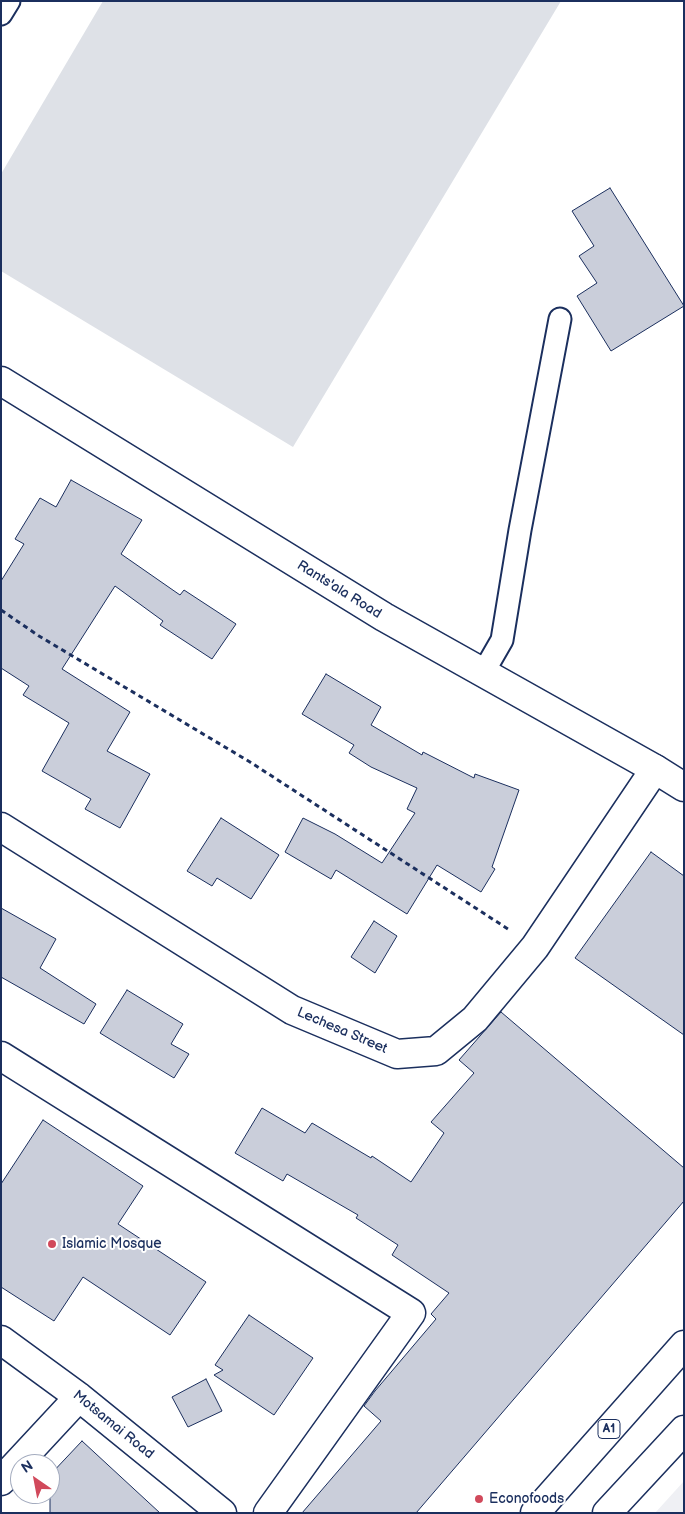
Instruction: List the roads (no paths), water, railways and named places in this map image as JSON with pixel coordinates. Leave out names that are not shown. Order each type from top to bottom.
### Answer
[{"type":"street","name":"Rants'ala Road","points":[[1,381],[384,617],[684,787]]},
{"type":"street","name":"Lechesa Street","points":[[1,827],[292,1010],[397,1054],[436,1051],[475,1018],[535,947],[654,769]]},
{"type":"street","points":[[1,1056],[410,1313],[268,1513]]},
{"type":"street","name":"Motsamai Road","points":[[1,1340],[79,1397],[222,1513]]},
{"type":"street","name":"A1","points":[[535,1513],[684,1345]]},
{"type":"street","points":[[1,1481],[79,1397]]},
{"type":"street","points":[[607,1513],[684,1430]]},
{"type":"lane","points":[[1,14],[10,1]]},
{"type":"lane","points":[[483,673],[502,640],[560,319]]},
{"type":"place","name":"Islamic Mosque","points":[[52,1244]]},
{"type":"place","name":"Econofoods","points":[[479,1499]]}]
